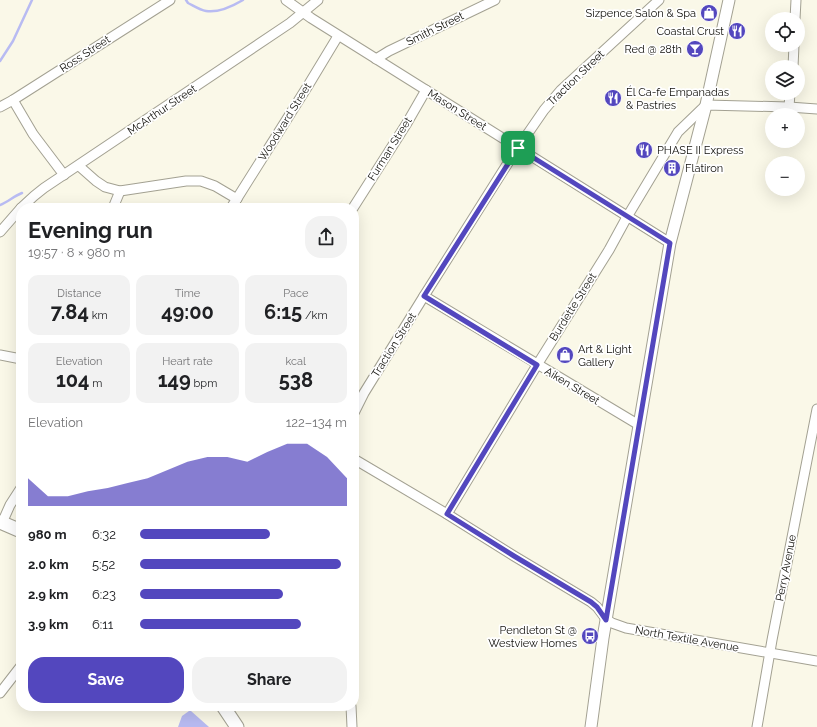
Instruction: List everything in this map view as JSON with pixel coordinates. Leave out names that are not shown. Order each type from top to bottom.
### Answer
[{"type":"highway","points":[[1,523],[16,529]]},
{"type":"highway","points":[[226,711],[237,727]]},
{"type":"main road","points":[[591,727],[606,620],[670,243],[706,105],[729,0]]},
{"type":"street","name":"Ross Street","points":[[0,107],[170,0]]},
{"type":"street","name":"Mason Street","points":[[286,0],[338,36],[670,243]]},
{"type":"street","name":"McArthur Street","points":[[26,203],[64,175],[290,23],[318,0]]},
{"type":"street","name":"Smith Street","points":[[376,59],[389,51],[495,0]]},
{"type":"street","name":"Traction Street","points":[[359,402],[364,392],[424,296],[518,148],[544,110],[561,90],[659,0]]},
{"type":"street","points":[[795,12],[796,0]]},
{"type":"street","name":"Woodward Street","points":[[234,203],[338,36]]},
{"type":"street","name":"Furman Street","points":[[356,203],[426,90]]},
{"type":"street","points":[[13,100],[33,134],[64,175]]},
{"type":"street","points":[[789,107],[790,100]]},
{"type":"street","points":[[706,105],[817,109]]},
{"type":"street","name":"Burdette Street","points":[[447,514],[537,365],[609,250],[678,132],[706,105]]},
{"type":"street","points":[[79,166],[105,187],[120,191],[186,181],[201,181],[215,186],[237,199]]},
{"type":"street","points":[[115,203],[120,191]]},
{"type":"street","name":"McArthur Street","points":[[0,232],[16,214]]},
{"type":"street","name":"Aiken Street","points":[[424,296],[639,425]]},
{"type":"street","points":[[0,355],[16,358]]},
{"type":"street","name":"Perry Avenue","points":[[757,727],[817,409]]},
{"type":"street","points":[[359,462],[591,602],[597,607],[606,620]]},
{"type":"street","points":[[1,523],[16,496]]},
{"type":"street","name":"North Textile Avenue","points":[[606,620],[626,628],[817,661]]},
{"type":"street","points":[[0,693],[16,672]]},
{"type":"street","points":[[352,711],[352,727]]},
{"type":"water","points":[[191,711],[209,727],[178,727],[182,716]]},
{"type":"waterway","points":[[0,61],[13,41],[32,0]]},
{"type":"waterway","points":[[186,0],[188,3],[206,11],[215,11],[235,5],[243,0]]},
{"type":"waterway","points":[[0,205],[22,193]]},
{"type":"place","name":"Sizpence Salon & Spa","points":[[709,13]]},
{"type":"place","name":"Coastal Crust","points":[[737,31]]},
{"type":"place","name":"Red @ 28th","points":[[695,49]]},
{"type":"place","name":"Él Ca-fe Empanadas & Pastries","points":[[613,98]]},
{"type":"place","name":"PHASE II Express","points":[[644,150]]},
{"type":"place","name":"Flatiron","points":[[672,168]]},
{"type":"place","name":"Art & Light Gallery","points":[[565,355]]},
{"type":"place","name":"Pendleton St @ Westview Homes","points":[[590,636]]},
{"type":"route","points":[[518,148],[670,243],[606,620],[597,607],[591,602],[447,514],[537,365],[424,296],[518,148]]}]
